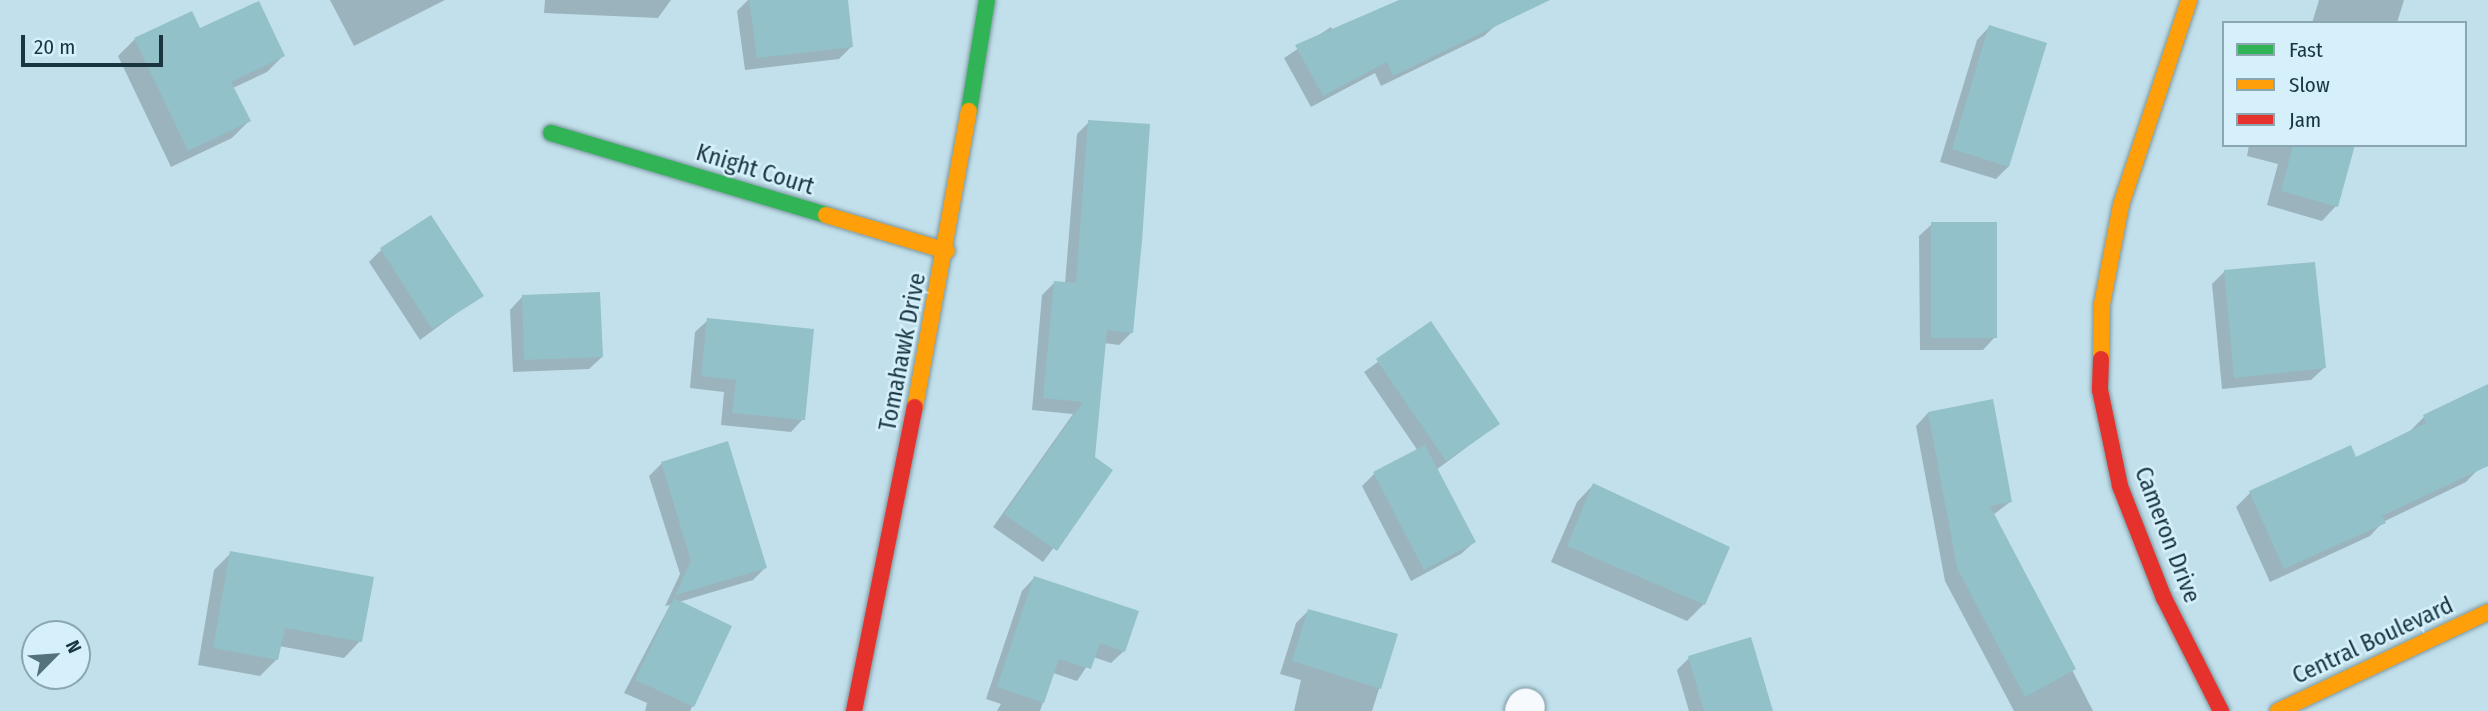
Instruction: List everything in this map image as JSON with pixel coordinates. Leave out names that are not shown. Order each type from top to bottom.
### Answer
[{"type":"street","name":"Tomahawk Drive","points":[[854,711],[947,251],[987,0]]},
{"type":"street","name":"Cameron Drive","points":[[2189,0],[2121,205],[2102,304],[2100,390],[2120,486],[2164,598],[2221,711]]},
{"type":"street","name":"Knight Court","points":[[551,133],[947,251]]},
{"type":"street","name":"Central Boulevard","points":[[2277,711],[2488,612]]},
{"type":"building","points":[[749,0],[848,0],[853,47],[757,58]]},
{"type":"building","points":[[1399,0],[1550,0],[1393,76],[1387,62],[1323,96],[1295,45]]},
{"type":"building","points":[[259,1],[285,56],[231,82],[251,121],[188,151],[134,38],[192,11],[200,28]]},
{"type":"building","points":[[1989,25],[2047,43],[2009,167],[1952,149]]},
{"type":"building","points":[[1088,120],[1150,124],[1142,241],[1133,333],[1107,330],[1095,457],[1113,470],[1057,551],[1004,514],[1083,402],[1043,398],[1054,281],[1076,283]]},
{"type":"building","points":[[2292,147],[2354,147],[2338,207],[2281,191]]},
{"type":"building","points":[[431,215],[484,296],[432,329],[380,248]]},
{"type":"building","points":[[1931,222],[1997,222],[1997,338],[1931,338]]},
{"type":"building","points":[[2315,262],[2326,368],[2234,378],[2224,270]]},
{"type":"building","points":[[600,292],[603,357],[524,360],[522,295]]},
{"type":"building","points":[[707,318],[814,329],[805,420],[732,413],[736,380],[701,376]]},
{"type":"building","points":[[1431,321],[1500,424],[1446,461],[1376,359]]},
{"type":"building","points":[[2488,384],[2488,466],[2382,516],[2386,523],[2284,569],[2249,491],[2351,445],[2356,457],[2426,423],[2423,415]]},
{"type":"building","points":[[1993,399],[2012,502],[1990,506],[2076,669],[2025,697],[1957,568],[1928,412]]},
{"type":"building","points":[[728,441],[767,568],[675,595],[691,561],[661,462]]},
{"type":"building","points":[[1425,445],[1476,542],[1424,570],[1373,472]]},
{"type":"building","points":[[1593,483],[1730,547],[1705,605],[1567,546]]},
{"type":"building","points":[[230,551],[374,577],[362,642],[285,628],[278,660],[213,648]]},
{"type":"building","points":[[1034,576],[1139,611],[1125,652],[1100,643],[1091,669],[1059,659],[1044,703],[997,687]]},
{"type":"building","points":[[674,598],[732,626],[694,707],[635,680]]},
{"type":"building","points":[[1308,609],[1398,634],[1381,689],[1292,661]]},
{"type":"building","points":[[1751,637],[1773,711],[1704,711],[1688,656]]},
{"type":"traffic: fast","points":[[969,111],[987,0]]},
{"type":"traffic: fast","points":[[551,133],[826,215]]},
{"type":"traffic: slow","points":[[2101,359],[2102,304],[2121,205],[2189,0]]},
{"type":"traffic: slow","points":[[915,407],[969,111]]},
{"type":"traffic: slow","points":[[826,215],[947,251]]},
{"type":"traffic: slow","points":[[2278,711],[2488,612]]},
{"type":"traffic: jam","points":[[2101,359],[2100,390],[2120,486],[2164,598],[2221,711]]},
{"type":"traffic: jam","points":[[854,711],[915,407]]}]
